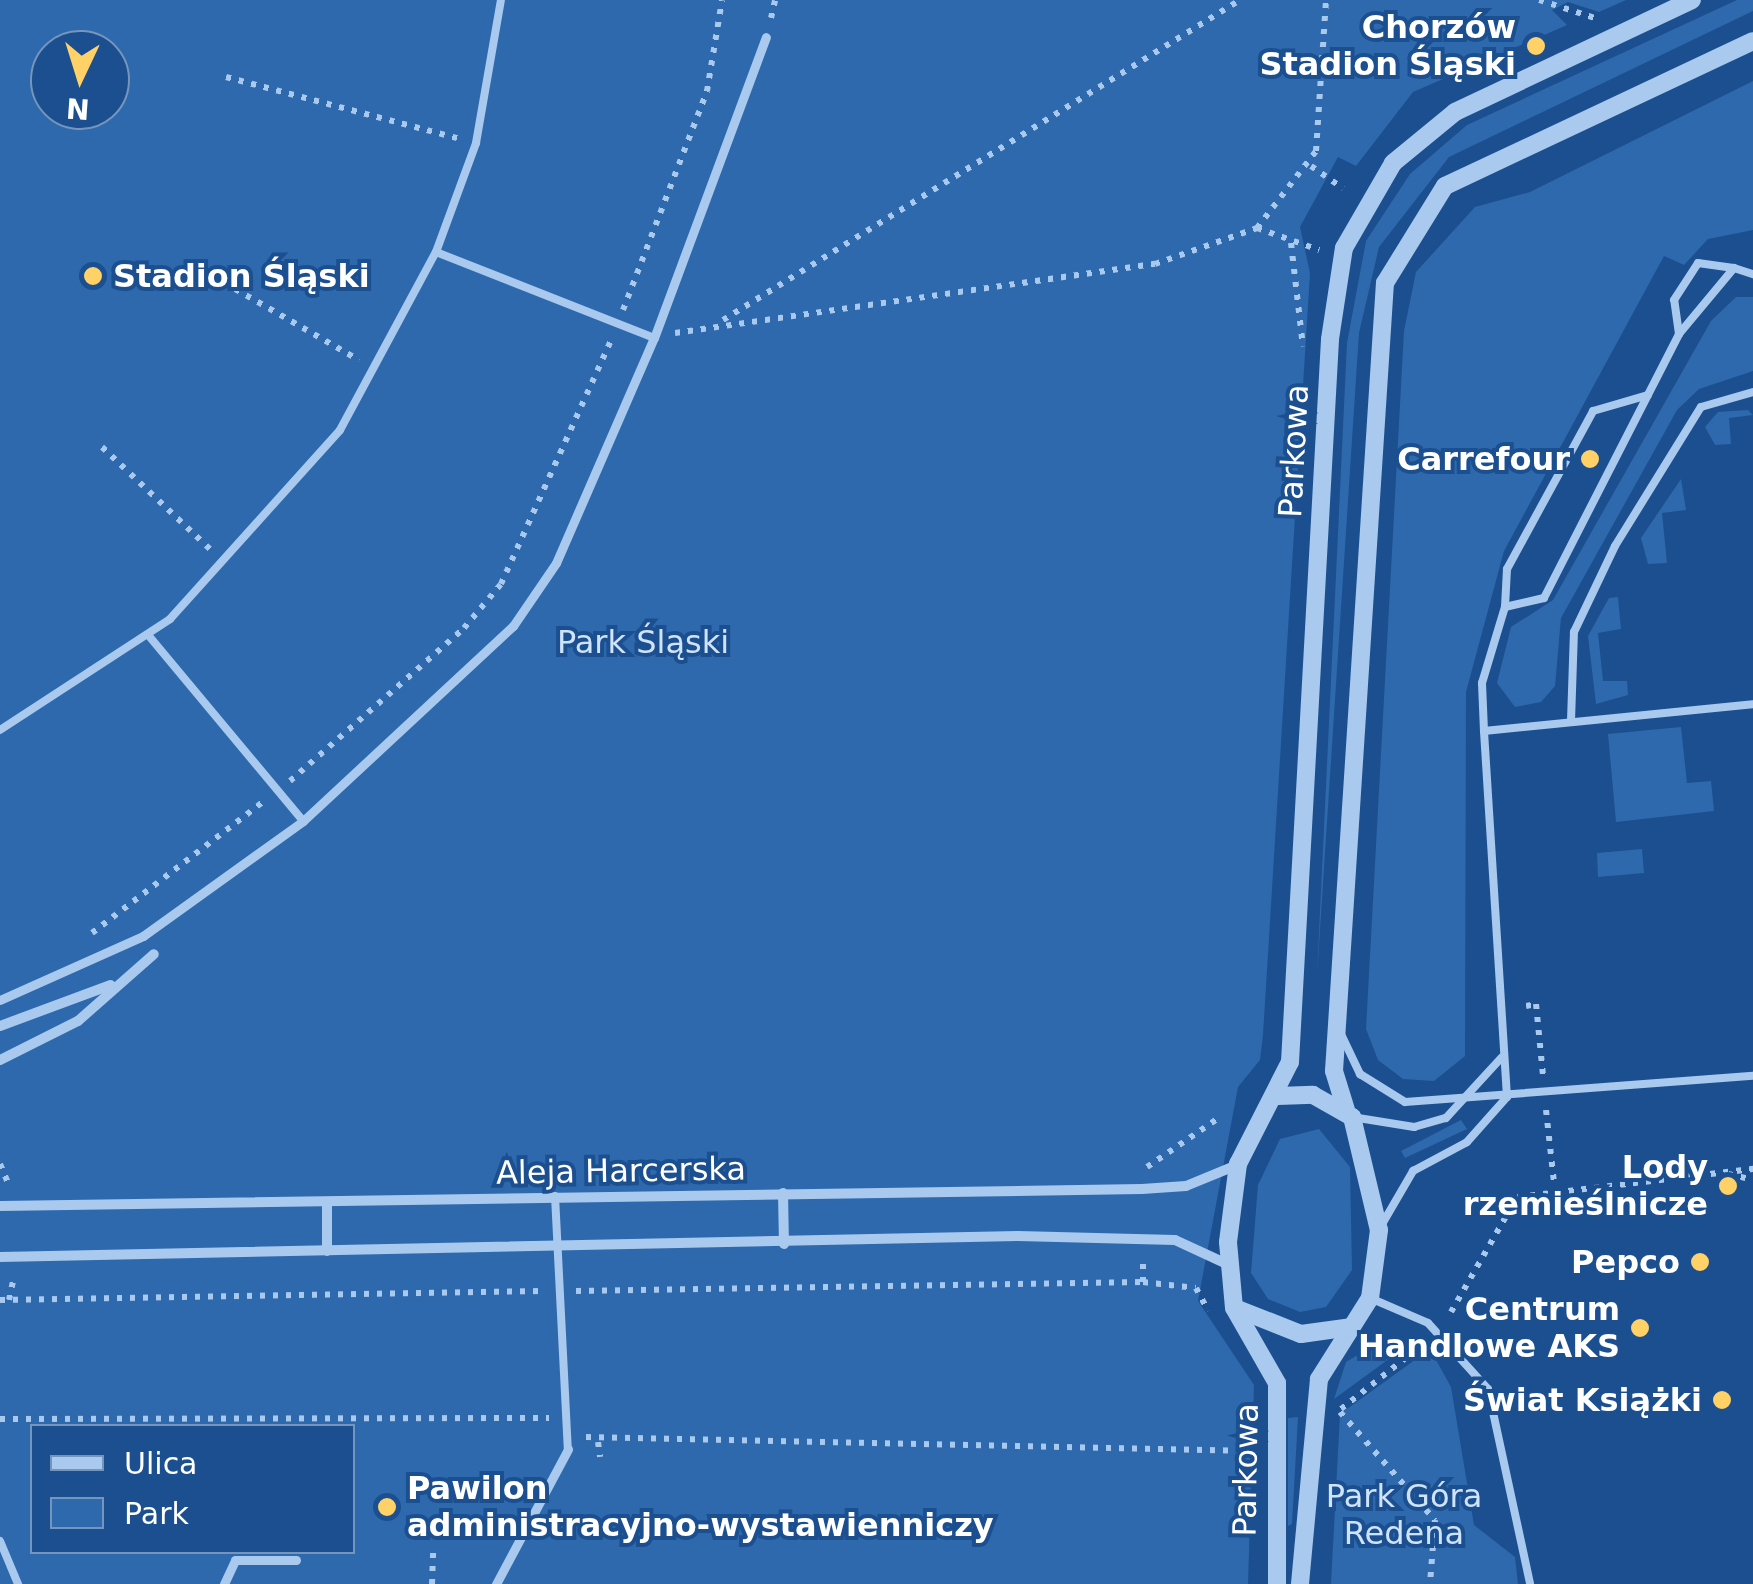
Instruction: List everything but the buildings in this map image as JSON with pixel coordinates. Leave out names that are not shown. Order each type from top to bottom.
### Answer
[{"type":"street","name":"Parkowa","points":[[1278,1096],[1291,1057],[1330,340],[1344,248],[1392,163],[1443,120],[1692,0]]},
{"type":"street","points":[[0,1000],[143,936],[302,821],[449,694],[523,612],[556,563],[654,338],[766,37]]},
{"type":"street","points":[[1349,1113],[1304,1093],[1278,1096],[1238,1164],[1227,1264],[1234,1308],[1302,1334],[1351,1327],[1370,1298],[1379,1230],[1349,1113],[1334,1072],[1376,346],[1393,262],[1423,209],[1472,168],[1753,41]]},
{"type":"street","points":[[0,1060],[78,1021],[112,984],[154,954]]},
{"type":"street","points":[[0,1026],[112,984]]},
{"type":"street","name":"Aleja Harcerska","points":[[0,1206],[1178,1188],[1238,1164]]},
{"type":"street","points":[[784,1193],[784,1244]]},
{"type":"street","points":[[327,1202],[327,1251]]},
{"type":"street","points":[[0,1257],[1175,1240],[1227,1264]]},
{"type":"street","name":"Parkowa","points":[[1234,1308],[1277,1383],[1278,1584]]},
{"type":"street","name":"Parkowa","points":[[1300,1584],[1319,1379],[1351,1327]]},
{"type":"street","points":[[496,1584],[568,1450]]},
{"type":"street","points":[[224,1584],[235,1560],[296,1560]]},
{"type":"lane","points":[[0,730],[149,636],[238,552],[377,371],[436,252],[476,143],[501,0]]},
{"type":"lane","points":[[436,252],[654,338]]},
{"type":"lane","points":[[1679,334],[1674,300],[1698,264],[1753,274]]},
{"type":"lane","points":[[1505,607],[1544,598],[1679,334],[1734,268]]},
{"type":"lane","points":[[1571,721],[1574,632],[1615,546],[1701,407],[1753,392]]},
{"type":"lane","points":[[1508,1097],[1502,1057],[1482,683],[1505,607],[1507,569],[1593,411],[1648,395]]},
{"type":"lane","points":[[149,636],[302,821]]},
{"type":"lane","points":[[1484,731],[1753,704]]},
{"type":"lane","points":[[1338,1028],[1360,1074],[1387,1095],[1424,1104],[1470,1097],[1753,1076]]},
{"type":"lane","points":[[1349,1113],[1428,1125],[1470,1097],[1502,1057]]},
{"type":"lane","points":[[1379,1230],[1414,1171],[1467,1142],[1508,1097]]},
{"type":"lane","points":[[555,1196],[568,1450]]},
{"type":"lane","points":[[1370,1298],[1428,1324],[1488,1388],[1530,1584]]},
{"type":"lane","points":[[420,1531],[522,1535]]},
{"type":"lane","points":[[0,1540],[18,1584]]},
{"type":"path","points":[[86,937],[279,789],[450,642],[501,584],[618,324],[707,91],[722,0]]},
{"type":"path","points":[[718,323],[1240,0]]},
{"type":"path","points":[[654,338],[718,323],[1154,264],[1257,228],[1310,166],[1326,0]]},
{"type":"path","points":[[1539,0],[1597,19]]},
{"type":"path","points":[[226,77],[476,143]]},
{"type":"path","points":[[1310,166],[1343,188]]},
{"type":"path","points":[[1257,228],[1319,250]]},
{"type":"path","points":[[1291,243],[1302,340]]},
{"type":"path","points":[[190,263],[377,371]]},
{"type":"path","points":[[102,447],[184,525]]},
{"type":"path","points":[[1526,1006],[1536,1004],[1543,1082]]},
{"type":"path","points":[[1546,1110],[1555,1192]]},
{"type":"path","points":[[1148,1166],[1217,1119]]},
{"type":"path","points":[[0,1164],[11,1191]]},
{"type":"path","points":[[1451,1312],[1517,1197],[1753,1169]]},
{"type":"path","points":[[1722,1173],[1753,1180]]},
{"type":"path","points":[[1143,1254],[1143,1282]]},
{"type":"path","points":[[15,1272],[4,1300],[526,1291]]},
{"type":"path","points":[[598,1290],[1143,1282],[1157,1288]]},
{"type":"path","points":[[1423,1344],[1339,1410],[1435,1520],[1430,1584]]},
{"type":"path","points":[[0,1419],[506,1414],[564,1428],[598,1442],[1258,1451]]},
{"type":"path","points":[[598,1442],[600,1457]]},
{"type":"path","points":[[432,1584],[434,1530]]},
{"type":"green space","name":"Park Śląski","points":[[0,0],[1626,0],[1599,12],[1568,2],[1552,10],[1567,25],[1413,92],[1356,166],[1338,157],[1300,227],[1310,273],[1263,1035],[1260,1060],[1238,1087],[1198,1301],[1254,1385],[1248,1584],[0,1584]]},
{"type":"green space","points":[[1737,0],[1753,0],[1753,11],[1449,157],[1379,247],[1359,333],[1317,975],[1347,343],[1366,241],[1410,174],[1467,125]]},
{"type":"green space","points":[[1753,81],[1753,230],[1708,239],[1684,265],[1664,256],[1504,551],[1466,692],[1465,1056],[1434,1081],[1403,1079],[1378,1060],[1366,1029],[1404,331],[1416,272],[1475,207],[1530,192]]},
{"type":"green space","points":[[1736,297],[1753,297],[1753,371],[1699,389],[1677,410],[1561,618],[1555,686],[1541,702],[1515,707],[1497,683],[1511,627],[1553,600],[1711,321]]},
{"type":"green space","points":[[1748,410],[1753,415],[1729,418],[1731,444],[1715,445],[1705,427],[1718,412]]},
{"type":"green space","points":[[1681,479],[1686,510],[1662,513],[1667,563],[1648,564],[1641,538]]},
{"type":"green space","points":[[1618,597],[1621,629],[1598,633],[1603,681],[1627,681],[1628,695],[1596,704],[1588,636],[1609,598]]},
{"type":"green space","points":[[1681,727],[1687,783],[1711,781],[1714,811],[1616,822],[1608,734]]},
{"type":"green space","points":[[1642,849],[1644,873],[1598,877],[1597,853]]},
{"type":"green space","points":[[1461,1120],[1467,1129],[1405,1158],[1401,1151]]},
{"type":"green space","points":[[1319,1129],[1350,1167],[1352,1270],[1326,1307],[1300,1312],[1268,1299],[1251,1273],[1258,1185],[1280,1139]]},
{"type":"green space","points":[[1388,1337],[1415,1340],[1334,1399],[1346,1362]]},
{"type":"green space","name":"Park Góra Redena","points":[[1430,1349],[1451,1387],[1474,1525],[1515,1557],[1518,1584],[1331,1584],[1340,1414]]},
{"type":"green space","points":[[1298,1417],[1292,1524],[1288,1526],[1288,1418]]},
{"type":"place","name":"Chorzów Stadion Śląski","points":[[1536,46]]},
{"type":"place","name":"Stadion Śląski","points":[[93,276]]},
{"type":"place","name":"Carrefour","points":[[1590,459]]},
{"type":"place","name":"Lody rzemieślnicze","points":[[1728,1186]]},
{"type":"place","name":"Pepco","points":[[1700,1262]]},
{"type":"place","name":"Centrum Handlowe AKS","points":[[1640,1328]]},
{"type":"place","name":"Świat Książki","points":[[1722,1400]]},
{"type":"place","name":"Pawilon administracyjno-wystawienniczy","points":[[387,1507]]}]
